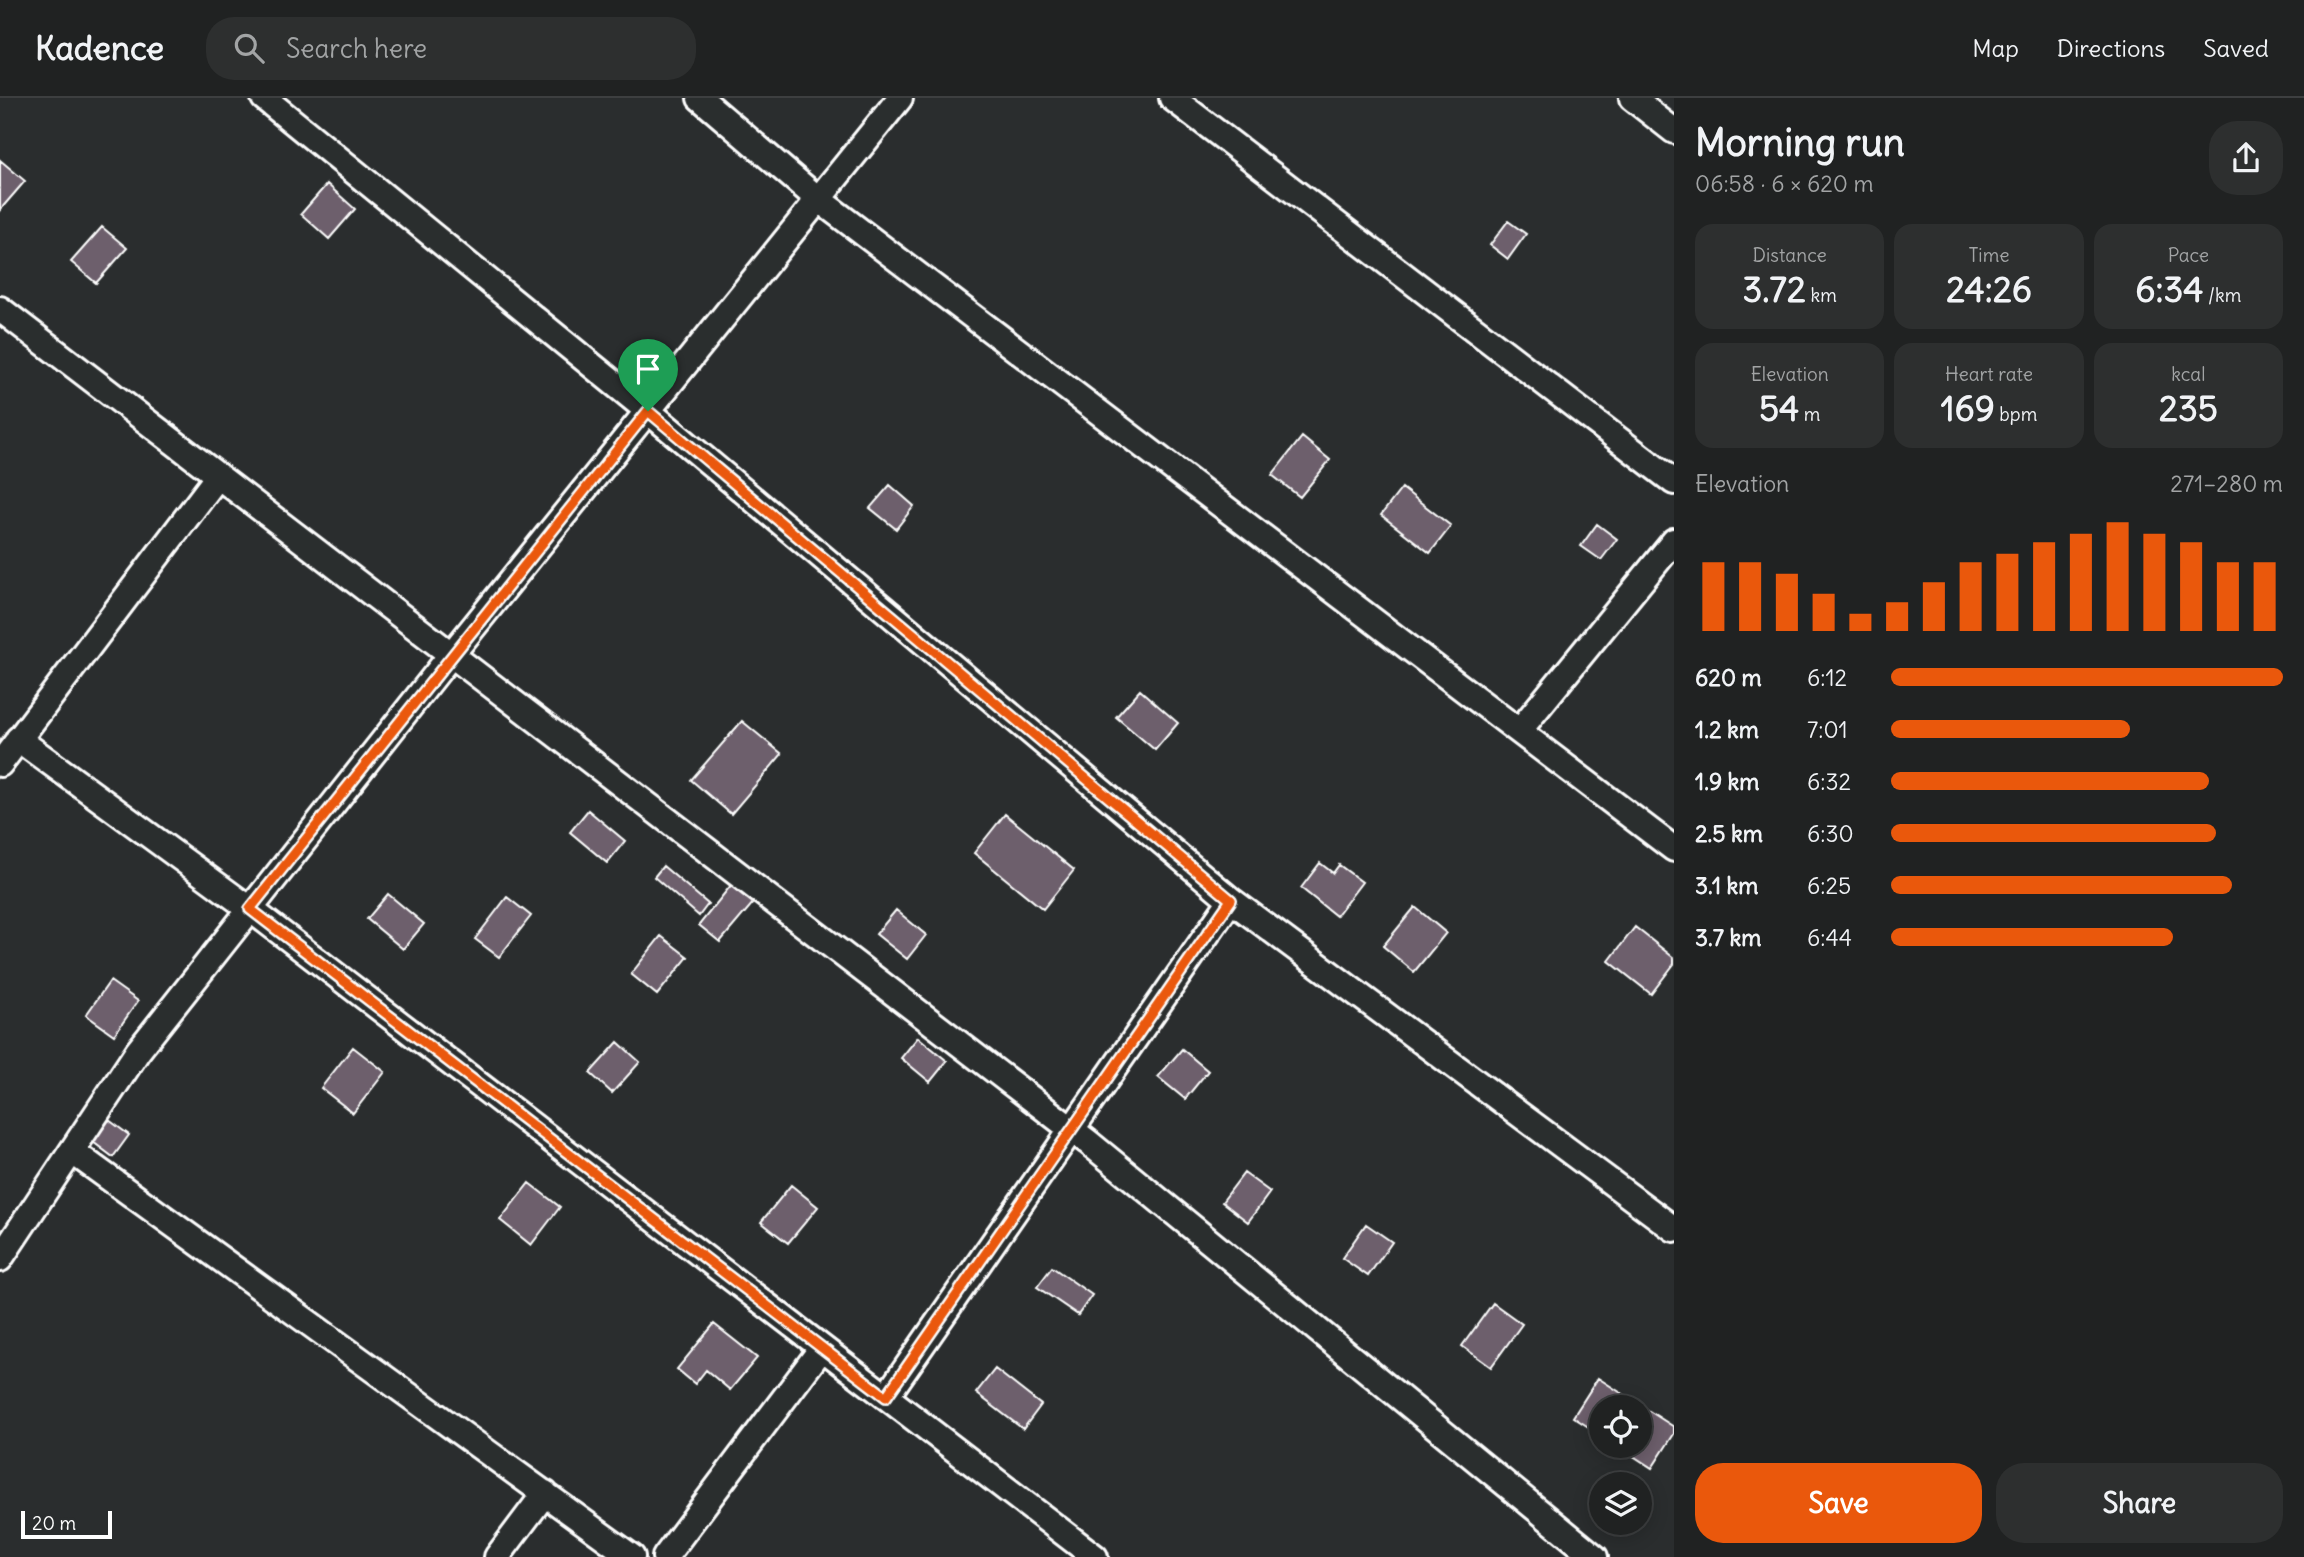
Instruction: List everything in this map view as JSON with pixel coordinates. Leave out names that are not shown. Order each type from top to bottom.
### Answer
[{"type":"street","points":[[264,98],[648,411],[1231,900],[1674,1229]]},
{"type":"street","points":[[700,98],[818,199],[1674,849]]},
{"type":"street","points":[[0,1259],[138,1051],[451,655],[900,98]]},
{"type":"street","points":[[1172,98],[1674,482]]},
{"type":"street","points":[[1632,98],[1674,131]]},
{"type":"street","points":[[0,309],[1071,1129],[1595,1557]]},
{"type":"street","points":[[0,764],[218,477]]},
{"type":"street","points":[[1519,731],[1674,541]]},
{"type":"street","points":[[18,739],[250,909],[1095,1557]]},
{"type":"street","points":[[886,1397],[1231,900]]},
{"type":"street","points":[[73,1152],[632,1557]]},
{"type":"street","points":[[665,1557],[822,1348]]},
{"type":"street","points":[[497,1557],[545,1493]]},
{"type":"building","points":[[0,160],[25,181],[0,210]]},
{"type":"building","points":[[327,184],[355,209],[329,239],[301,214]]},
{"type":"building","points":[[1508,221],[1526,234],[1508,259],[1490,245]]},
{"type":"building","points":[[102,227],[127,248],[96,283],[71,262]]},
{"type":"building","points":[[1302,437],[1330,460],[1300,497],[1272,475]]},
{"type":"building","points":[[890,485],[914,506],[896,529],[870,508]]},
{"type":"building","points":[[1402,488],[1451,526],[1430,553],[1381,515]]},
{"type":"building","points":[[1597,524],[1617,539],[1601,560],[1581,546]]},
{"type":"building","points":[[1140,690],[1178,723],[1155,750],[1116,717]]},
{"type":"building","points":[[742,721],[782,754],[731,814],[691,780]]},
{"type":"building","points":[[588,810],[625,841],[607,863],[570,832]]},
{"type":"building","points":[[1005,814],[1074,870],[1043,909],[974,853]]},
{"type":"building","points":[[1320,863],[1333,873],[1339,865],[1362,882],[1336,916],[1301,888]]},
{"type":"building","points":[[663,866],[708,904],[699,916],[654,877]]},
{"type":"building","points":[[732,884],[754,902],[720,942],[699,925]]},
{"type":"building","points":[[388,894],[424,924],[403,949],[367,919]]},
{"type":"building","points":[[507,897],[531,916],[499,957],[475,939]]},
{"type":"building","points":[[1415,907],[1446,933],[1414,972],[1383,946]]},
{"type":"building","points":[[896,910],[926,935],[907,959],[876,934]]},
{"type":"building","points":[[1635,927],[1674,958],[1674,964],[1651,994],[1609,961]]},
{"type":"building","points":[[661,936],[688,957],[657,995],[631,974]]},
{"type":"building","points":[[110,981],[138,1001],[114,1035],[86,1015]]},
{"type":"building","points":[[918,1037],[947,1061],[930,1082],[901,1058]]},
{"type":"building","points":[[618,1042],[640,1062],[612,1093],[590,1073]]},
{"type":"building","points":[[353,1047],[385,1072],[353,1113],[321,1088]]},
{"type":"building","points":[[1182,1049],[1208,1071],[1185,1099],[1158,1077]]},
{"type":"building","points":[[105,1117],[129,1135],[113,1157],[89,1139]]},
{"type":"building","points":[[1244,1173],[1270,1192],[1248,1222],[1222,1202]]},
{"type":"building","points":[[529,1183],[560,1207],[531,1245],[500,1220]]},
{"type":"building","points":[[791,1185],[818,1207],[788,1243],[761,1222]]},
{"type":"building","points":[[1366,1224],[1392,1242],[1368,1276],[1342,1258]]},
{"type":"building","points":[[1052,1267],[1092,1295],[1078,1315],[1037,1287]]},
{"type":"building","points":[[1493,1303],[1522,1324],[1491,1367],[1462,1346]]},
{"type":"building","points":[[714,1324],[757,1358],[730,1390],[706,1370],[695,1384],[677,1369]]},
{"type":"building","points":[[995,1369],[1041,1405],[1023,1429],[976,1393]]},
{"type":"building","points":[[1598,1378],[1624,1395],[1589,1395],[1589,1427],[1573,1417]]},
{"type":"building","points":[[1652,1413],[1674,1427],[1674,1434],[1652,1468],[1637,1458],[1652,1458]]},
{"type":"route","points":[[648,411],[1231,900],[886,1397],[250,909],[648,411]]}]
